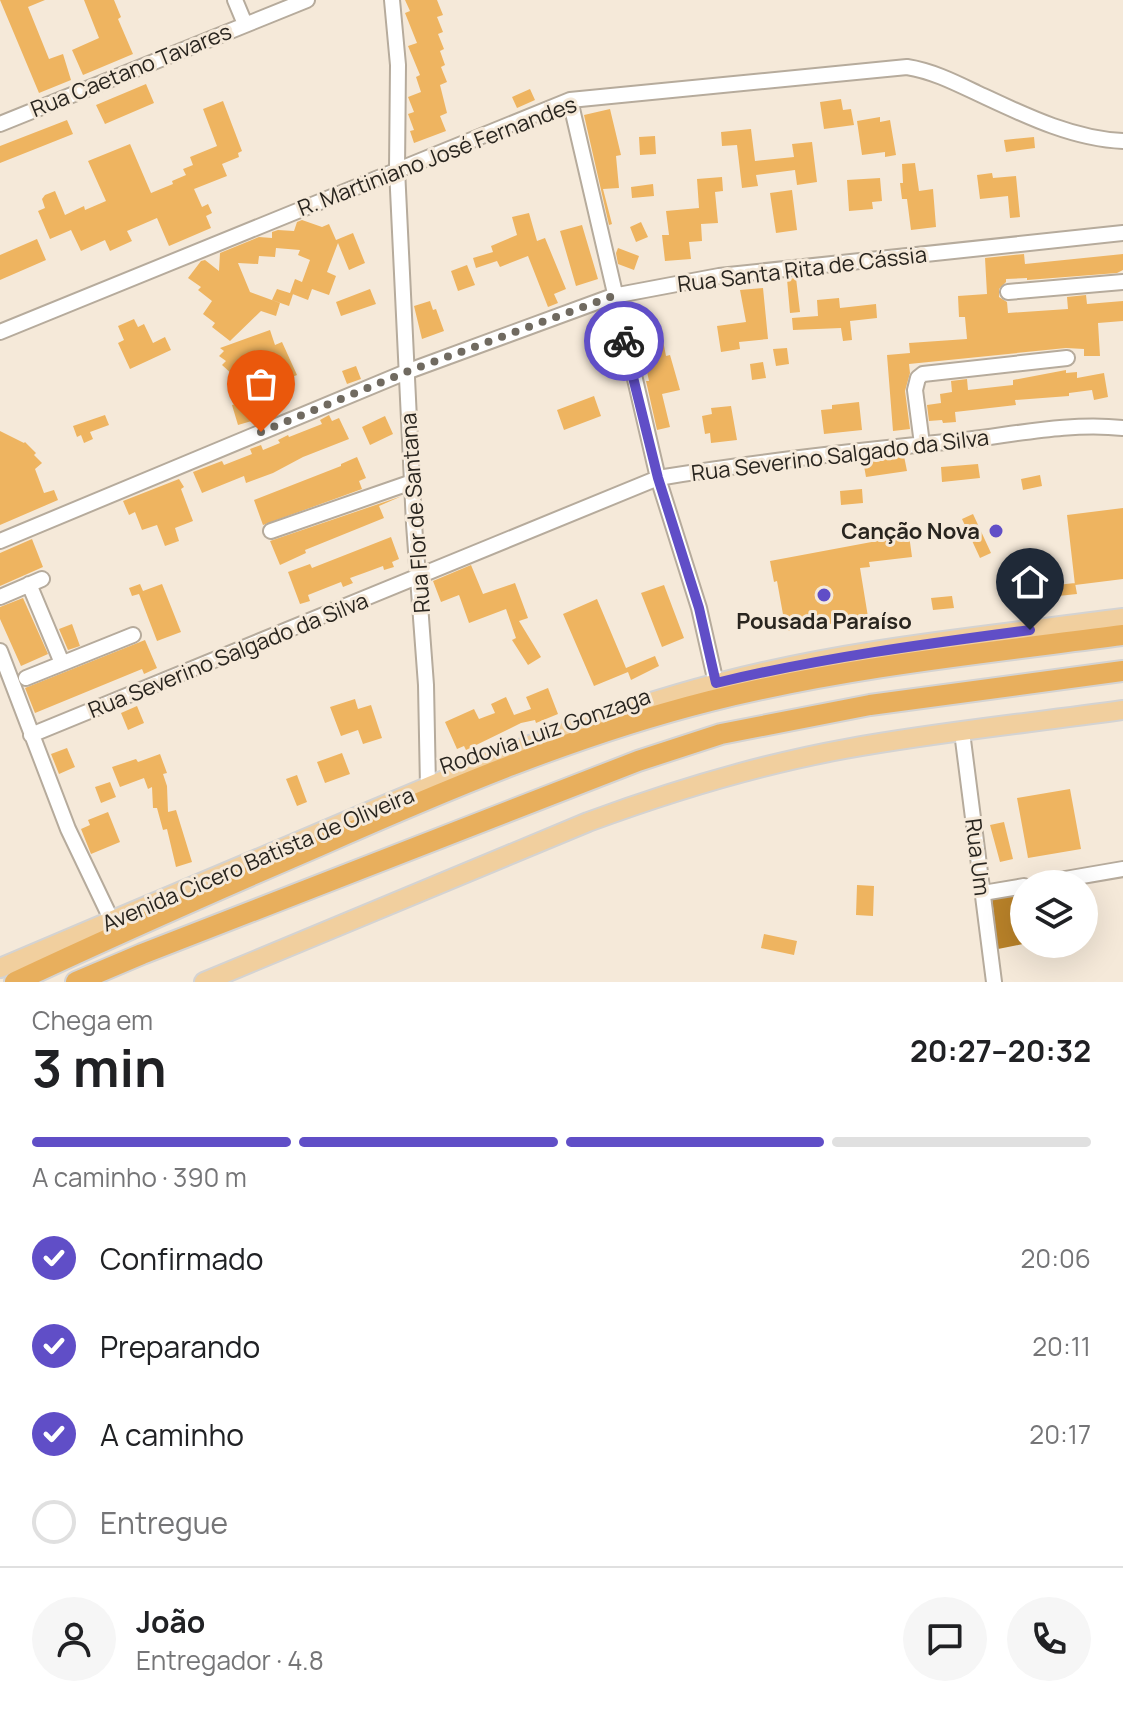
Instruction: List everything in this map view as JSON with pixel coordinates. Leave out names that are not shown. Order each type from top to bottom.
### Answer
[{"type":"highway","name":"Rodovia Luiz Gonzaga","points":[[15,982],[447,790],[590,737],[710,701],[811,680],[920,661],[1123,635]]},
{"type":"highway","points":[[76,982],[638,761],[721,734],[870,705],[1123,671]]},
{"type":"main road","name":"Avenida Cicero Batista de Oliveira","points":[[0,968],[513,750],[602,717],[716,683],[784,667],[864,652],[1123,618]]},
{"type":"main road","points":[[204,982],[489,862],[646,800],[846,748],[1123,710]]},
{"type":"street","points":[[235,0],[245,24]]},
{"type":"street","name":"Rua Caetano Tavares","points":[[0,124],[307,0]]},
{"type":"street","name":"Rua Flor de Santana","points":[[392,0],[398,65],[397,169],[412,482],[426,685],[428,787]]},
{"type":"street","name":"R. Martiniano José Fernandes","points":[[0,332],[570,100],[907,67],[932,73],[1003,105],[1088,137],[1123,141]]},
{"type":"street","points":[[570,100],[613,296],[658,478],[699,608],[716,683]]},
{"type":"street","name":"Rua Santa Rita de Cássia","points":[[0,541],[406,372],[613,296],[719,276],[1123,233]]},
{"type":"street","points":[[1008,292],[1123,282]]},
{"type":"street","points":[[922,444],[915,390],[918,378],[923,374],[1067,358]]},
{"type":"street","name":"Rua Severino Salgado da Silva","points":[[31,735],[658,478],[715,468],[922,444],[1085,427],[1123,428]]},
{"type":"street","points":[[271,531],[412,482]]},
{"type":"street","points":[[0,597],[36,582],[62,663]]},
{"type":"street","points":[[26,678],[133,635]]},
{"type":"street","points":[[0,651],[68,829],[112,921]]},
{"type":"street","name":"Rua Um","points":[[962,732],[994,982]]},
{"type":"street","points":[[1098,873],[1123,869]]},
{"type":"street","points":[[983,893],[1010,888]]},
{"type":"shaded area","points":[[1010,894],[1010,947],[998,949],[992,898]]},
{"type":"building","points":[[0,0],[45,0],[28,7],[49,59],[63,54],[71,80],[39,93]]},
{"type":"building","points":[[84,0],[114,0],[121,17],[118,19],[133,54],[83,75],[72,50],[99,38]]},
{"type":"building","points":[[405,0],[437,0],[443,15],[437,17],[443,32],[438,34],[444,49],[440,51],[445,65],[441,67],[447,82],[440,85],[447,113],[440,116],[446,131],[414,143],[410,131],[414,130],[408,114],[414,112],[408,97],[421,92],[416,77],[420,75],[408,46],[417,43],[405,13],[410,11]]},
{"type":"building","points":[[146,84],[154,103],[105,124],[96,105]]},
{"type":"building","points":[[530,89],[535,100],[517,108],[512,97]]},
{"type":"building","points":[[841,99],[843,110],[851,109],[854,125],[824,129],[820,102]]},
{"type":"building","points":[[223,101],[242,151],[238,153],[239,157],[222,164],[227,176],[194,189],[202,207],[208,204],[212,213],[206,216],[211,228],[169,246],[157,218],[127,231],[132,241],[110,251],[105,240],[81,251],[71,230],[50,239],[38,211],[45,208],[42,199],[45,195],[55,191],[65,215],[106,201],[88,161],[130,144],[151,193],[173,184],[172,181],[186,175],[183,169],[193,165],[190,157],[217,146],[203,109]]},
{"type":"building","points":[[610,109],[621,155],[616,156],[619,188],[603,189],[612,224],[609,225],[584,115]]},
{"type":"building","points":[[880,117],[880,122],[890,120],[896,155],[885,157],[885,152],[862,155],[857,121]]},
{"type":"building","points":[[67,120],[73,134],[0,163],[0,146]]},
{"type":"building","points":[[751,129],[755,161],[794,157],[792,144],[812,142],[817,182],[797,185],[795,170],[756,175],[758,186],[742,188],[737,145],[722,146],[721,132]]},
{"type":"building","points":[[655,136],[656,154],[640,155],[639,137]]},
{"type":"building","points":[[1034,137],[1035,148],[1006,152],[1004,140]]},
{"type":"building","points":[[915,163],[919,191],[933,189],[936,227],[911,230],[907,199],[902,199],[900,183],[903,183],[902,164]]},
{"type":"building","points":[[992,173],[993,178],[1016,176],[1020,217],[1010,218],[1008,196],[980,199],[977,175]]},
{"type":"building","points":[[722,177],[723,191],[715,192],[718,223],[701,224],[702,241],[689,242],[691,259],[665,261],[662,235],[669,235],[666,211],[699,208],[697,179]]},
{"type":"building","points":[[880,178],[882,201],[872,202],[873,209],[849,211],[847,180]]},
{"type":"building","points":[[653,184],[654,196],[632,198],[631,187]]},
{"type":"building","points":[[792,190],[797,230],[776,233],[770,193]]},
{"type":"building","points":[[529,213],[537,241],[545,238],[566,289],[554,294],[558,303],[548,307],[528,256],[500,267],[497,261],[476,268],[473,258],[493,252],[491,246],[517,235],[512,217]]},
{"type":"building","points":[[302,220],[322,227],[329,224],[336,240],[353,233],[365,263],[349,270],[338,243],[327,272],[336,276],[329,295],[312,289],[308,300],[290,293],[295,279],[302,282],[310,260],[298,255],[300,250],[276,248],[275,257],[259,256],[258,264],[238,263],[250,292],[280,303],[276,316],[261,311],[230,341],[212,327],[215,323],[203,314],[212,301],[198,290],[201,287],[188,278],[201,261],[205,260],[219,271],[220,253],[259,237],[272,238],[272,232],[278,230],[294,231],[297,222]]},
{"type":"building","points":[[641,222],[648,237],[636,242],[630,227]]},
{"type":"building","points":[[582,225],[598,279],[576,286],[560,231]]},
{"type":"building","points":[[37,239],[46,260],[0,280],[0,255]]},
{"type":"building","points":[[618,248],[639,256],[634,270],[618,264]]},
{"type":"building","points":[[1024,254],[1025,264],[1123,254],[1123,270],[1117,273],[1006,279],[999,289],[999,297],[1007,302],[1008,313],[1068,309],[1067,297],[1086,295],[1087,304],[1123,301],[1123,321],[1098,323],[1100,356],[1084,356],[1084,349],[1066,348],[909,364],[905,391],[910,429],[893,431],[887,355],[910,353],[909,343],[967,339],[965,317],[959,317],[958,296],[987,294],[985,258]]},
{"type":"building","points":[[467,265],[475,285],[458,291],[451,271]]},
{"type":"building","points":[[796,278],[800,312],[790,313],[787,279]]},
{"type":"building","points":[[763,288],[768,339],[739,342],[740,349],[721,352],[717,326],[746,322],[740,290]]},
{"type":"building","points":[[277,289],[293,294],[289,306],[272,300]]},
{"type":"building","points":[[370,289],[376,304],[341,316],[336,302]]},
{"type":"building","points":[[839,298],[840,308],[876,304],[877,318],[850,321],[852,340],[843,341],[841,328],[793,330],[792,318],[818,316],[817,300]]},
{"type":"building","points":[[430,301],[444,331],[422,339],[414,306]]},
{"type":"building","points":[[134,319],[138,327],[144,324],[153,343],[165,337],[171,350],[130,369],[118,343],[124,340],[118,326]]},
{"type":"building","points":[[270,330],[275,345],[282,342],[297,375],[275,384],[262,354],[236,383],[222,365],[226,361],[219,356],[224,351],[220,348]]},
{"type":"building","points":[[661,330],[666,356],[670,355],[680,390],[662,394],[670,427],[657,430],[639,334]]},
{"type":"building","points":[[787,348],[789,364],[776,366],[773,349]]},
{"type":"building","points":[[763,362],[766,378],[752,380],[750,364]]},
{"type":"building","points":[[356,366],[361,379],[347,384],[342,371]]},
{"type":"building","points":[[1066,370],[1066,373],[1077,372],[1077,378],[1104,373],[1108,397],[1094,400],[1092,390],[1069,393],[1069,396],[1015,400],[1016,405],[955,412],[956,422],[929,421],[927,405],[941,403],[940,394],[952,392],[951,381],[967,379],[968,390],[1013,385],[1013,380]]},
{"type":"building","points":[[594,396],[601,416],[564,430],[557,410]]},
{"type":"building","points":[[241,402],[243,410],[259,406],[262,418],[238,425],[232,405]]},
{"type":"building","points":[[859,402],[862,430],[824,434],[821,410],[832,409],[832,405]]},
{"type":"building","points":[[731,406],[737,440],[711,443],[710,433],[705,434],[702,416],[712,414],[711,408]]},
{"type":"building","points":[[105,415],[109,425],[90,432],[93,439],[84,443],[81,435],[77,437],[73,426]]},
{"type":"building","points":[[329,415],[332,421],[339,418],[349,439],[246,483],[244,476],[202,493],[193,472],[252,454],[250,449],[261,445],[263,450],[280,443],[278,440],[288,435],[322,424],[320,420]]},
{"type":"building","points":[[385,416],[393,434],[370,445],[362,427]]},
{"type":"building","points":[[0,431],[25,442],[36,453],[34,455],[42,463],[35,469],[44,493],[54,490],[58,500],[0,525]]},
{"type":"building","points":[[904,456],[907,471],[866,477],[864,466],[872,465],[871,460]]},
{"type":"building","points":[[357,457],[366,478],[359,481],[362,489],[263,525],[254,500]]},
{"type":"building","points":[[978,464],[980,478],[942,482],[941,467]]},
{"type":"building","points":[[1040,475],[1042,486],[1023,490],[1021,479]]},
{"type":"building","points":[[179,479],[193,521],[175,528],[179,541],[165,546],[157,525],[142,530],[135,512],[129,515],[123,501]]},
{"type":"building","points":[[862,489],[863,503],[841,505],[840,491]]},
{"type":"building","points":[[402,496],[379,506],[384,518],[305,550],[306,553],[280,565],[270,541]]},
{"type":"building","points":[[1123,508],[1123,579],[1075,585],[1067,515]]},
{"type":"building","points":[[973,514],[991,553],[980,558],[962,519]]},
{"type":"building","points":[[909,535],[912,557],[869,562],[870,567],[860,568],[868,617],[874,616],[875,627],[856,630],[854,620],[786,631],[770,561]]},
{"type":"building","points":[[391,537],[399,559],[392,562],[394,567],[384,570],[383,566],[350,578],[353,583],[343,587],[341,582],[308,595],[310,601],[300,604],[288,572],[310,564],[312,568]]},
{"type":"building","points":[[32,539],[43,567],[0,586],[0,553]]},
{"type":"building","points":[[471,565],[483,594],[515,583],[528,618],[519,621],[541,657],[528,665],[512,640],[516,638],[506,609],[469,623],[459,595],[441,602],[433,581]]},
{"type":"building","points":[[1075,583],[1077,594],[1003,602],[1001,591]]},
{"type":"building","points":[[140,584],[143,591],[162,584],[181,632],[157,641],[139,594],[132,596],[129,588]]},
{"type":"building","points":[[664,585],[684,638],[662,647],[641,593]]},
{"type":"building","points":[[952,596],[954,608],[933,610],[931,598]]},
{"type":"building","points":[[23,598],[48,654],[21,666],[0,619],[0,607]]},
{"type":"building","points":[[597,599],[626,668],[655,656],[659,666],[631,680],[628,672],[594,686],[563,614]]},
{"type":"building","points":[[72,624],[80,646],[68,650],[59,629]]},
{"type":"building","points":[[145,640],[157,668],[144,674],[142,669],[35,713],[25,688]]},
{"type":"building","points":[[548,688],[558,714],[536,723],[535,720],[521,723],[466,750],[464,746],[457,749],[445,722],[474,709],[479,719],[495,713],[491,704],[506,697],[514,715],[531,709],[526,697]]},
{"type":"building","points":[[355,699],[358,709],[371,705],[382,738],[363,744],[358,730],[341,736],[330,707]]},
{"type":"building","points":[[137,706],[144,723],[128,730],[121,713]]},
{"type":"building","points":[[67,748],[75,767],[59,774],[51,754]]},
{"type":"building","points":[[342,753],[350,774],[325,783],[317,762]]},
{"type":"building","points":[[160,754],[167,773],[163,774],[167,786],[168,812],[176,810],[192,862],[176,867],[167,829],[163,830],[157,808],[153,808],[152,787],[148,789],[144,778],[120,787],[112,767]]},
{"type":"building","points":[[297,775],[307,802],[297,806],[286,779]]},
{"type":"building","points":[[110,782],[116,797],[101,803],[95,787]]},
{"type":"building","points":[[1070,789],[1081,849],[1028,858],[1017,798]]},
{"type":"building","points":[[108,812],[120,842],[91,854],[81,829],[90,825],[88,820]]},
{"type":"building","points":[[1004,822],[1013,859],[1000,862],[990,825]]},
{"type":"building","points":[[857,885],[874,886],[873,916],[856,915]]},
{"type":"building","points":[[764,934],[797,941],[794,955],[761,948]]},
{"type":"way so far","points":[[261,432],[406,372],[613,296],[624,341]]},
{"type":"place","name":"Canção Nova","points":[[996,531]]},
{"type":"place","name":"Pousada Paraíso","points":[[824,595]]},
{"type":"route","points":[[624,341],[658,478],[699,608],[716,683],[864,652],[1030,630]]}]
